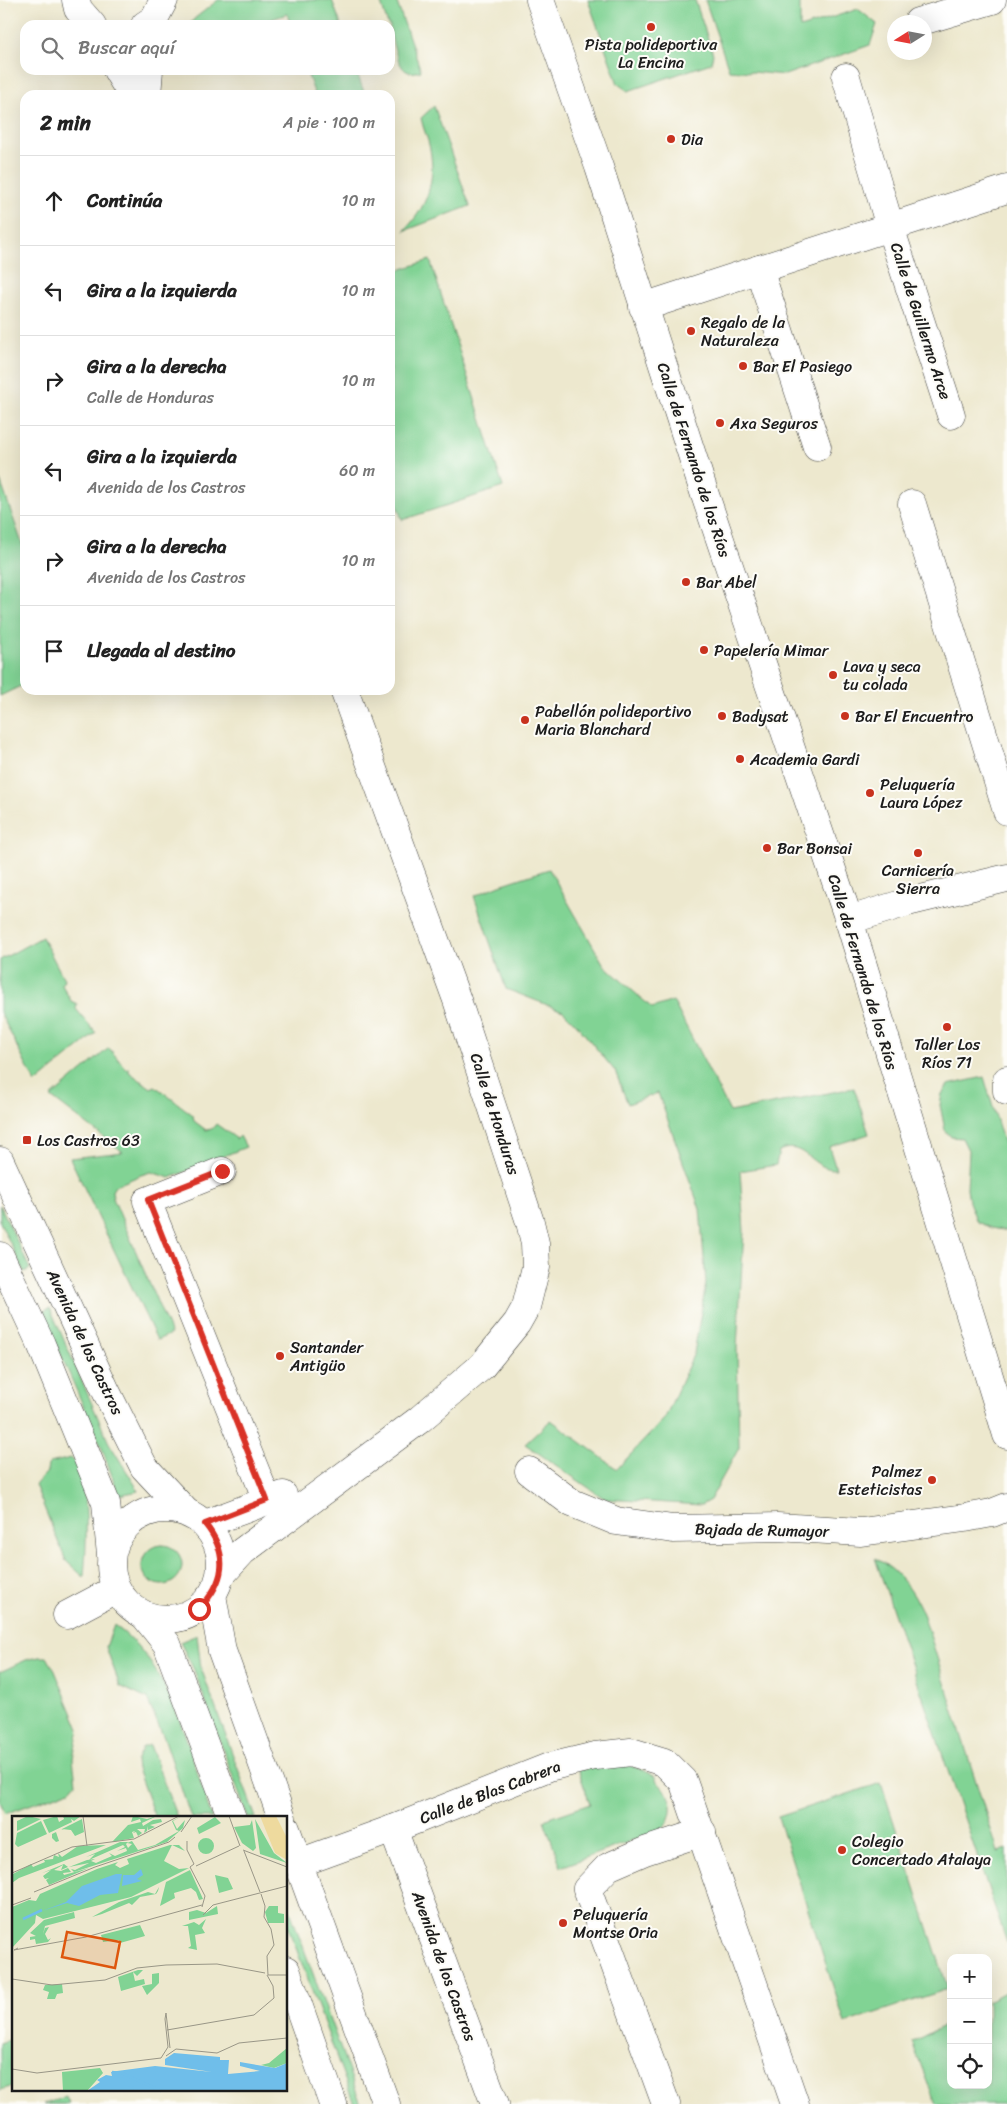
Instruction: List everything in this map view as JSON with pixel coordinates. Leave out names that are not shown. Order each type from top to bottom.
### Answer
[{"type":"street","name":"Calle de Fernando de los Ríos","points":[[540,0],[598,167],[848,920],[1007,1435]]},
{"type":"street","points":[[932,18],[992,0]]},
{"type":"street","points":[[120,75],[129,90]]},
{"type":"street","points":[[147,90],[149,75]]},
{"type":"street","name":"Calle de Guillermo Arce","points":[[846,77],[890,227],[952,415]]},
{"type":"street","name":"Calle de Guillermo Arce","points":[[643,307],[1007,189]]},
{"type":"street","points":[[759,270],[817,447]]},
{"type":"street","points":[[912,504],[1007,811]]},
{"type":"street","name":"Calle de Honduras","points":[[216,1585],[243,1551],[419,1420],[482,1366],[517,1322],[526,1307],[536,1267],[535,1243],[530,1222],[487,1088],[424,907],[346,695]]},
{"type":"street","points":[[848,920],[908,902],[1007,878]]},
{"type":"street","points":[[1007,1080],[1007,1091]]},
{"type":"street","name":"Avenida de los Castros","points":[[0,1161],[106,1391],[144,1467],[196,1518]]},
{"type":"street","points":[[222,1171],[148,1200],[267,1500]]},
{"type":"street","points":[[0,1256],[41,1344],[106,1503],[112,1573],[116,1589],[128,1605],[144,1615],[162,1620],[182,1618],[199,1609],[216,1585]]},
{"type":"street","name":"Bajada de Rumayor","points":[[529,1471],[572,1503],[616,1521],[673,1529],[777,1527],[861,1532],[965,1518],[992,1513],[1007,1507]]},
{"type":"street","name":"Calle de Honduras","points":[[196,1518],[267,1500],[344,1474]]},
{"type":"street","points":[[111,1556],[120,1533],[138,1516],[162,1508],[196,1518],[214,1535],[222,1561],[216,1585],[222,1651],[281,1816]]},
{"type":"street","points":[[67,1615],[116,1589]]},
{"type":"street","points":[[144,1615],[167,1644],[231,1816]]},
{"type":"street","name":"Calle de Blas Cabrera","points":[[299,1863],[393,1829],[549,1767],[595,1756],[631,1752],[664,1762],[683,1781],[795,2104]]},
{"type":"street","name":"Avenida de los Castros","points":[[393,1829],[495,2104]]},
{"type":"street","points":[[666,2104],[587,1888],[608,1867],[645,1851],[702,1832]]},
{"type":"street","points":[[288,1834],[386,2104]]},
{"type":"street","points":[[288,1976],[333,2104]]},
{"type":"green space","points":[[218,0],[332,0],[339,20],[289,20],[287,14],[269,20],[194,19]]},
{"type":"green space","points":[[380,0],[396,0],[421,71],[409,72],[402,67],[395,52],[395,20],[386,20]]},
{"type":"green space","name":"Pista polideportiva La Encina","points":[[588,0],[695,0],[713,54],[711,63],[628,91],[618,84]]},
{"type":"green space","points":[[705,0],[800,0],[800,28],[858,9],[877,24],[870,45],[785,75],[729,70]]},
{"type":"green space","points":[[308,75],[358,75],[363,90],[313,90]]},
{"type":"green space","points":[[434,106],[470,206],[404,231],[419,213],[428,193],[432,161],[421,118]]},
{"type":"green space","points":[[430,260],[503,487],[402,520],[395,499],[395,271]]},
{"type":"green space","points":[[0,480],[20,538],[20,686],[0,696]]},
{"type":"green space","points":[[549,869],[604,965],[652,1008],[673,1001],[730,1112],[854,1088],[869,1134],[829,1147],[836,1169],[820,1165],[801,1152],[788,1148],[779,1151],[776,1165],[740,1171],[744,1231],[737,1347],[739,1448],[710,1500],[701,1505],[605,1499],[525,1444],[551,1420],[617,1469],[665,1418],[694,1353],[706,1283],[700,1209],[658,1093],[628,1104],[615,1071],[563,1011],[506,989],[474,896],[500,885]]},
{"type":"green space","points":[[42,937],[64,979],[62,985],[71,1001],[77,1004],[76,1009],[96,1033],[36,1083],[0,1012],[0,960]]},
{"type":"green space","points":[[109,1048],[126,1069],[129,1068],[129,1072],[151,1088],[155,1086],[193,1115],[194,1121],[206,1130],[212,1129],[216,1124],[237,1139],[240,1136],[246,1147],[170,1178],[151,1172],[141,1175],[115,1186],[112,1191],[113,1198],[171,1334],[157,1340],[70,1158],[123,1152],[51,1097]]},
{"type":"green space","points":[[984,1077],[1007,1154],[1007,1231],[991,1228],[977,1222],[969,1202],[967,1188],[969,1152],[962,1138],[951,1137],[945,1130],[940,1105],[942,1094],[948,1085]]},
{"type":"green space","points":[[0,1205],[30,1269],[24,1272],[0,1222]]},
{"type":"green space","points":[[50,1308],[109,1443],[139,1491],[119,1495],[101,1446],[42,1312]]},
{"type":"green space","points":[[71,1458],[78,1467],[85,1497],[84,1577],[66,1561],[35,1485],[47,1472],[50,1463]]},
{"type":"green space","points":[[158,1545],[166,1545],[173,1548],[179,1554],[182,1565],[179,1576],[173,1582],[166,1585],[158,1585],[151,1582],[145,1576],[142,1569],[142,1561],[145,1554],[151,1548]]},
{"type":"green space","points":[[875,1558],[884,1563],[905,1582],[920,1607],[998,1852],[1007,1849],[1007,1943]]},
{"type":"green space","points":[[114,1625],[134,1642],[151,1663],[165,1687],[187,1739],[211,1816],[190,1816],[165,1740],[147,1699],[120,1686],[106,1647]]},
{"type":"green space","points":[[197,1635],[201,1668],[255,1816],[247,1816],[194,1670],[180,1642]]},
{"type":"green space","points":[[47,1657],[55,1671],[79,1729],[73,1759],[76,1783],[70,1790],[5,1814],[0,1801],[0,1672],[26,1660]]},
{"type":"green space","points":[[150,1745],[176,1816],[154,1816],[137,1769],[136,1761],[143,1747]]},
{"type":"green space","points":[[629,1765],[656,1777],[669,1797],[671,1813],[663,1829],[561,1867],[544,1820],[590,1804],[578,1769]]},
{"type":"green space","points":[[881,1783],[947,1989],[845,2023],[778,1817]]},
{"type":"green space","points":[[288,1905],[361,2104],[354,2104],[288,1926]]},
{"type":"green space","points":[[1007,1991],[1007,2104],[936,2104],[912,2042],[947,2024],[947,2089],[992,2089],[992,1999]]},
{"type":"green space","points":[[12,2039],[12,2087],[0,2090],[0,2043]]},
{"type":"green space","points":[[66,2097],[69,2104],[43,2104]]},
{"type":"place","name":"Pista polideportiva La Encina","points":[[651,27]]},
{"type":"place","name":"Dia","points":[[671,139]]},
{"type":"place","name":"Regalo de la Naturaleza","points":[[691,331]]},
{"type":"place","name":"Bar El Pasiego","points":[[743,366]]},
{"type":"place","name":"Axa Seguros","points":[[720,423]]},
{"type":"place","name":"Bar Abel","points":[[686,582]]},
{"type":"place","name":"Papelería Mimar","points":[[704,650]]},
{"type":"place","name":"Lava y seca tu colada","points":[[833,675]]},
{"type":"place","name":"Badysat","points":[[722,716]]},
{"type":"place","name":"Bar El Encuentro","points":[[845,716]]},
{"type":"place","name":"Pabellón polideportivo Maria Blanchard","points":[[525,720]]},
{"type":"place","name":"Academia Gardi","points":[[740,759]]},
{"type":"place","name":"Peluquería Laura López","points":[[870,793]]},
{"type":"place","name":"Bar Bonsai","points":[[767,848]]},
{"type":"place","name":"Carnicería Sierra","points":[[918,853]]},
{"type":"place","name":"Taller Los Ríos 71","points":[[947,1027]]},
{"type":"place","name":"Los Castros 63","points":[[27,1140]]},
{"type":"place","name":"Santander Antigüo","points":[[280,1356]]},
{"type":"place","name":"Palmez Esteticistas","points":[[932,1480]]},
{"type":"place","name":"Colegio Concertado Atalaya","points":[[842,1850]]},
{"type":"place","name":"Peluquería Montse Oria","points":[[563,1923]]},
{"type":"route","points":[[199,1609],[212,1595],[221,1575],[222,1561],[214,1535],[205,1524],[267,1500],[148,1200],[222,1171]]}]
